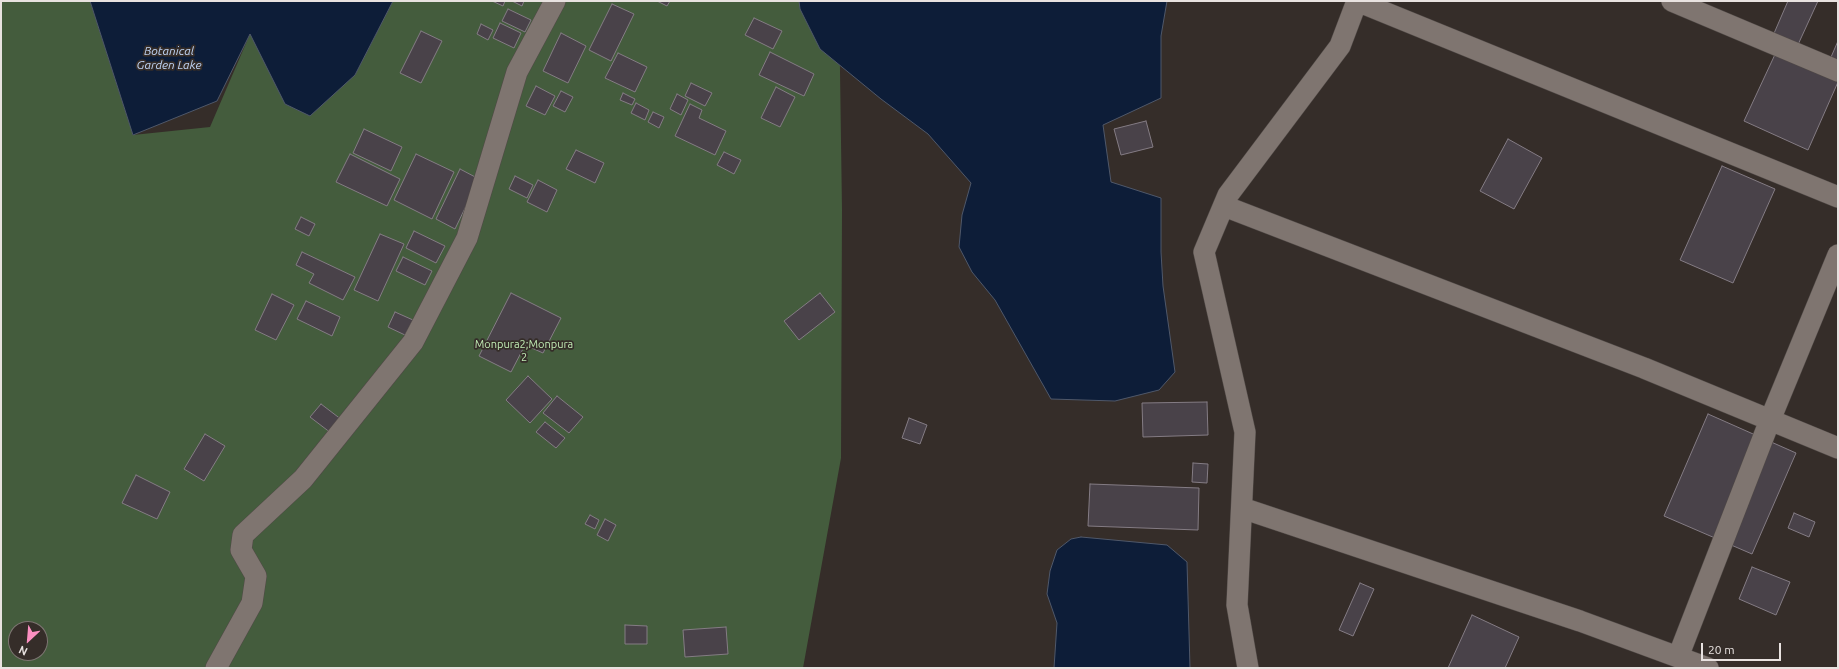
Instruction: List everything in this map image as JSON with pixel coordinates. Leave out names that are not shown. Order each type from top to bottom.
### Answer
[{"type":"street","points":[[216,668],[252,603],[256,576],[241,550],[243,535],[303,479],[413,342],[467,238],[517,72],[555,1]]},
{"type":"street","points":[[1248,668],[1237,605],[1245,432],[1204,252],[1228,195],[1340,46],[1356,1],[1838,197]]},
{"type":"street","points":[[1672,1],[1838,71]]},
{"type":"street","points":[[1224,206],[1644,368],[1838,448]]},
{"type":"street","points":[[1678,657],[1770,420],[1838,255]]},
{"type":"street","points":[[1242,508],[1580,620],[1708,668]]},
{"type":"green space","name":"Monpura2;Monpura 2","points":[[1,1],[90,1],[133,135],[210,127],[250,34],[355,75],[393,1],[839,1],[842,210],[841,458],[803,668],[1,668]]},
{"type":"water","name":"Botanical Garden Lake","points":[[90,1],[393,1],[355,75],[310,116],[285,104],[250,34],[217,101],[133,135]]},
{"type":"water","points":[[799,1],[1167,1],[1161,36],[1161,98],[1103,125],[1111,182],[1161,198],[1161,252],[1163,286],[1175,372],[1159,390],[1115,401],[1051,399],[995,300],[972,272],[959,247],[962,215],[971,183],[928,134],[881,99],[820,49],[800,9]]},
{"type":"water","points":[[1081,537],[1167,545],[1187,562],[1190,668],[1054,668],[1057,623],[1047,594],[1050,571],[1057,550],[1071,539]]},
{"type":"building","points":[[492,1],[505,1],[503,6]]},
{"type":"building","points":[[512,1],[524,1],[522,6]]},
{"type":"building","points":[[657,1],[670,1],[667,6]]},
{"type":"building","points":[[1788,1],[1818,1],[1796,49],[1772,38]]},
{"type":"building","points":[[612,4],[634,14],[611,61],[589,50]]},
{"type":"building","points":[[508,9],[531,20],[525,32],[502,21]]},
{"type":"building","points":[[754,18],[782,31],[773,49],[745,35]]},
{"type":"building","points":[[500,23],[521,33],[514,48],[493,38]]},
{"type":"building","points":[[481,24],[493,30],[488,40],[477,34]]},
{"type":"building","points":[[421,31],[442,41],[421,83],[400,73]]},
{"type":"building","points":[[561,33],[586,46],[568,83],[543,71]]},
{"type":"building","points":[[1838,41],[1838,76],[1825,71]]},
{"type":"building","points":[[1778,48],[1838,75],[1838,82],[1808,150],[1744,121]]},
{"type":"building","points":[[770,52],[814,74],[804,96],[759,75]]},
{"type":"building","points":[[618,53],[647,67],[635,92],[605,78]]},
{"type":"building","points":[[691,83],[712,93],[705,106],[685,96]]},
{"type":"building","points":[[536,86],[555,96],[545,115],[526,106]]},
{"type":"building","points":[[776,87],[795,97],[780,127],[761,118]]},
{"type":"building","points":[[561,91],[573,97],[565,112],[553,106]]},
{"type":"building","points":[[623,93],[635,99],[632,105],[620,100]]},
{"type":"building","points":[[677,94],[688,100],[681,115],[670,109]]},
{"type":"building","points":[[636,103],[649,110],[645,120],[631,113]]},
{"type":"building","points":[[690,104],[702,110],[699,118],[726,131],[715,155],[675,136]]},
{"type":"building","points":[[653,112],[664,117],[659,128],[648,122]]},
{"type":"building","points":[[1146,121],[1153,147],[1121,155],[1114,129]]},
{"type":"building","points":[[364,129],[402,147],[391,171],[353,153]]},
{"type":"building","points":[[1508,139],[1542,158],[1514,209],[1480,191]]},
{"type":"building","points":[[576,150],[604,163],[595,183],[566,169]]},
{"type":"building","points":[[724,152],[741,160],[734,174],[717,165]]},
{"type":"building","points":[[350,154],[400,179],[387,206],[336,182]]},
{"type":"building","points":[[416,154],[454,172],[432,219],[394,200]]},
{"type":"building","points":[[1722,166],[1775,189],[1733,283],[1680,260]]},
{"type":"building","points":[[460,169],[479,179],[455,229],[436,219]]},
{"type":"building","points":[[515,176],[533,185],[527,198],[509,189]]},
{"type":"building","points":[[538,180],[557,190],[547,212],[527,202]]},
{"type":"building","points":[[301,217],[315,224],[309,236],[295,229]]},
{"type":"building","points":[[414,231],[445,246],[436,263],[406,248]]},
{"type":"building","points":[[380,234],[404,244],[378,301],[354,290]]},
{"type":"building","points":[[302,252],[355,277],[343,300],[309,283],[314,274],[296,265]]},
{"type":"building","points":[[403,257],[432,271],[425,285],[396,271]]},
{"type":"building","points":[[511,293],[561,318],[543,353],[525,345],[511,372],[479,356]]},
{"type":"building","points":[[820,293],[835,312],[799,340],[784,321]]},
{"type":"building","points":[[272,294],[294,305],[276,340],[255,330]]},
{"type":"building","points":[[306,301],[340,317],[332,336],[297,319]]},
{"type":"building","points":[[395,312],[413,320],[405,335],[388,327]]},
{"type":"building","points":[[528,376],[552,399],[530,423],[506,400]]},
{"type":"building","points":[[557,396],[583,417],[569,433],[543,413]]},
{"type":"building","points":[[1207,402],[1208,435],[1143,437],[1142,403]]},
{"type":"building","points":[[321,404],[342,420],[331,433],[310,417]]},
{"type":"building","points":[[1708,414],[1796,453],[1752,554],[1664,516]]},
{"type":"building","points":[[909,418],[927,425],[920,444],[902,438]]},
{"type":"building","points":[[545,422],[565,438],[556,448],[536,432]]},
{"type":"building","points":[[205,434],[225,446],[204,481],[184,469]]},
{"type":"building","points":[[1193,463],[1208,464],[1207,483],[1192,482]]},
{"type":"building","points":[[136,475],[170,492],[157,519],[122,503]]},
{"type":"building","points":[[1090,484],[1199,488],[1198,530],[1088,526]]},
{"type":"building","points":[[1794,513],[1815,522],[1809,537],[1788,528]]},
{"type":"building","points":[[590,515],[599,520],[595,529],[585,524]]},
{"type":"building","points":[[605,519],[616,525],[608,541],[597,535]]},
{"type":"building","points":[[1752,567],[1790,582],[1776,615],[1739,599]]},
{"type":"building","points":[[1360,583],[1374,589],[1353,636],[1339,630]]},
{"type":"building","points":[[1472,615],[1519,637],[1505,668],[1448,668]]},
{"type":"building","points":[[625,625],[647,626],[647,644],[625,644]]},
{"type":"building","points":[[726,627],[728,654],[685,657],[683,630]]}]
